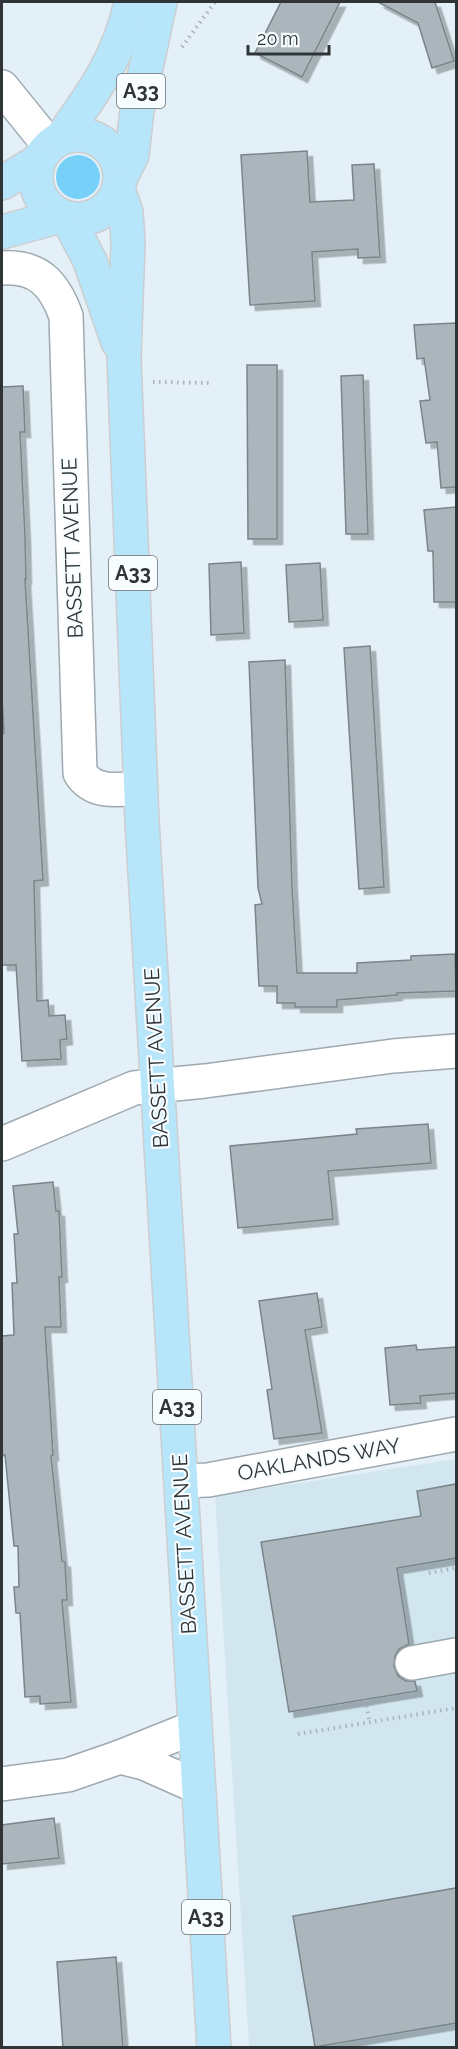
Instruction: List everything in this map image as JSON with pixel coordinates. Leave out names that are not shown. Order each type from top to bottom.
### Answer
[{"type":"main road","name":"A33","points":[[49,148],[103,77],[118,47],[130,2]]},
{"type":"main road","name":"A33","points":[[119,184],[132,155],[137,110],[160,2]]},
{"type":"main road","points":[[2,183],[49,148],[73,134],[85,135],[97,139],[115,155],[119,167],[119,184],[113,202],[93,217],[80,219],[64,217],[50,210],[41,200],[36,187],[35,174],[49,148]]},
{"type":"main road","name":"BASSETT AVENUE","points":[[119,184],[126,212],[138,365],[140,788],[214,2048]]},
{"type":"main road","points":[[2,232],[64,217]]},
{"type":"main road","name":"BASSETT AVENUE","points":[[64,217],[90,261],[138,365]]},
{"type":"street","points":[[2,87],[49,148]]},
{"type":"street","name":"BASSETT AVENUE","points":[[15,269],[46,281],[59,296],[66,316],[80,773],[85,782],[94,787],[118,790],[140,788]]},
{"type":"street","points":[[2,1144],[134,1088],[393,1056],[456,1051]]},
{"type":"street","name":"OAKLANDS WAY","points":[[181,1481],[208,1480],[456,1434]]},
{"type":"street","points":[[412,1663],[456,1656]]},
{"type":"street","points":[[2,1784],[68,1775],[195,1727]]},
{"type":"street","points":[[120,1757],[144,1763],[198,1786]]},
{"type":"path","points":[[179,51],[215,2]]},
{"type":"path","points":[[138,365],[153,382],[153,394]]},
{"type":"path","points":[[153,382],[212,383]]},
{"type":"path","points":[[429,1573],[456,1568]]},
{"type":"path","points":[[365,1700],[370,1723]]},
{"type":"path","points":[[298,1734],[456,1708]]},
{"type":"shaded area","points":[[78,155],[94,161],[100,177],[94,193],[78,199],[62,193],[56,177],[62,161]]},
{"type":"shaded area","points":[[456,1459],[456,2047],[249,2047],[215,1496]]},
{"type":"building","points":[[281,2],[340,2],[302,77],[255,53]]},
{"type":"building","points":[[378,2],[435,2],[454,61],[432,68],[418,23]]},
{"type":"building","points":[[307,151],[310,202],[354,200],[352,165],[374,164],[380,257],[358,258],[358,249],[312,252],[315,301],[250,305],[241,155]]},
{"type":"building","points":[[456,323],[456,487],[441,488],[437,442],[426,443],[420,401],[430,400],[424,358],[417,359],[414,325]]},
{"type":"building","points":[[247,365],[277,365],[277,539],[248,539]]},
{"type":"building","points":[[363,375],[368,534],[346,534],[341,376]]},
{"type":"building","points":[[23,386],[25,432],[20,432],[25,579],[43,880],[34,881],[37,1001],[48,1000],[49,1016],[65,1015],[67,1039],[60,1040],[61,1059],[22,1061],[16,965],[2,965],[2,733],[4,733],[2,387]]},
{"type":"building","points":[[456,507],[456,602],[434,602],[433,551],[428,551],[424,510]]},
{"type":"building","points":[[241,562],[244,633],[211,635],[209,564]]},
{"type":"building","points":[[320,563],[323,620],[289,622],[286,565]]},
{"type":"building","points":[[370,646],[384,887],[359,889],[344,648]]},
{"type":"building","points":[[285,660],[297,973],[357,973],[357,963],[411,960],[411,956],[455,954],[456,991],[397,993],[397,995],[337,1000],[337,1007],[295,1007],[295,1003],[277,1003],[277,986],[259,986],[255,905],[262,904],[258,888],[249,662]]},
{"type":"building","points":[[428,1124],[431,1163],[328,1171],[333,1219],[238,1228],[230,1146],[357,1134],[356,1129]]},
{"type":"building","points":[[53,1182],[56,1211],[59,1211],[62,1277],[59,1277],[61,1327],[45,1327],[53,1455],[51,1456],[62,1561],[65,1562],[67,1600],[62,1600],[71,1702],[40,1704],[40,1696],[25,1697],[20,1613],[16,1613],[14,1587],[19,1587],[18,1546],[14,1546],[5,1455],[2,1456],[2,1336],[14,1335],[12,1283],[17,1283],[14,1234],[18,1234],[13,1186]]},
{"type":"building","points":[[317,1293],[322,1327],[305,1330],[322,1433],[274,1439],[267,1390],[272,1389],[259,1301]]},
{"type":"building","points":[[416,1345],[417,1350],[456,1347],[456,1393],[420,1396],[421,1403],[390,1405],[385,1348]]},
{"type":"building","points":[[456,1484],[456,1558],[397,1568],[409,1644],[399,1649],[395,1656],[394,1666],[398,1676],[406,1681],[415,1681],[417,1691],[289,1712],[261,1542],[421,1516],[417,1491]]},
{"type":"building","points":[[54,1818],[59,1858],[2,1864],[2,1825]]},
{"type":"building","points":[[456,1888],[456,2023],[315,2047],[293,1916]]},
{"type":"building","points":[[116,1957],[123,2048],[63,2048],[57,1962]]}]
